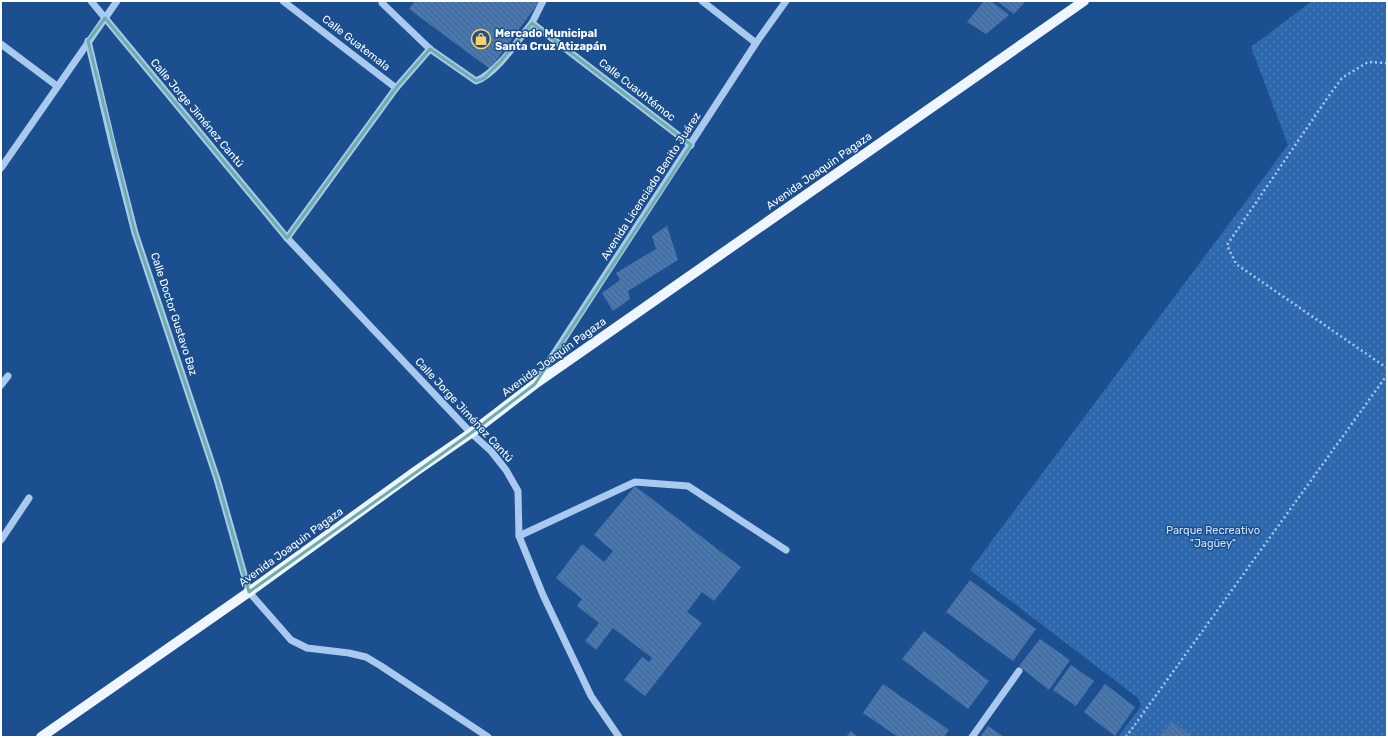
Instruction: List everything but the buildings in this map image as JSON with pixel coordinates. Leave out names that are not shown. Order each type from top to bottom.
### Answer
[{"type":"main road","name":"Avenida Joaquin Pagaza","points":[[40,737],[249,592],[471,433],[535,384],[1084,1]]},
{"type":"street","name":"Calle Jorge Jiménez Cantú","points":[[91,1],[287,238],[471,433],[491,451],[506,470],[518,490],[519,536],[543,595],[591,696],[619,737]]},
{"type":"street","points":[[1,168],[117,1]]},
{"type":"street","name":"Calle Guatemala","points":[[283,1],[396,88]]},
{"type":"street","points":[[382,2],[430,49],[476,81],[484,78],[502,61],[532,23],[543,1]]},
{"type":"street","points":[[702,1],[756,43]]},
{"type":"street","name":"Avenida Licenciado Benito Juárez","points":[[535,384],[756,43],[786,1]]},
{"type":"street","name":"Calle Cuauhtémoc","points":[[532,23],[691,145]]},
{"type":"street","name":"Calle Doctor Gustavo Baz","points":[[88,41],[113,147],[136,233],[217,479],[249,592]]},
{"type":"street","points":[[1,44],[57,86]]},
{"type":"street","points":[[287,238],[396,88],[430,49]]},
{"type":"street","points":[[1,385],[8,376]]},
{"type":"street","points":[[519,536],[635,482],[688,486],[786,550]]},
{"type":"street","points":[[1,540],[29,498]]},
{"type":"street","points":[[249,592],[291,640],[307,648],[350,653],[366,657],[488,737]]},
{"type":"street","points":[[972,737],[1019,671]]},
{"type":"path","points":[[1387,63],[1368,62],[1342,78],[1227,245],[1236,264],[1387,368]]},
{"type":"path","points":[[1126,737],[1387,375]]},
{"type":"highlighted area","points":[[105,18],[287,238],[396,88],[430,49],[476,81],[484,78],[501,61],[532,23],[691,145],[535,384],[471,433],[249,592],[217,479],[135,233],[88,41]]},
{"type":"green space","name":"Parque Recreativo \"Jagüey\"","points":[[1312,1],[1387,1],[1387,737],[1118,737],[1141,706],[1138,698],[970,570],[1288,145],[1251,47]]},
{"type":"place","name":"Mercado Municipal Santa Cruz Atizapán","points":[[481,39]]}]
